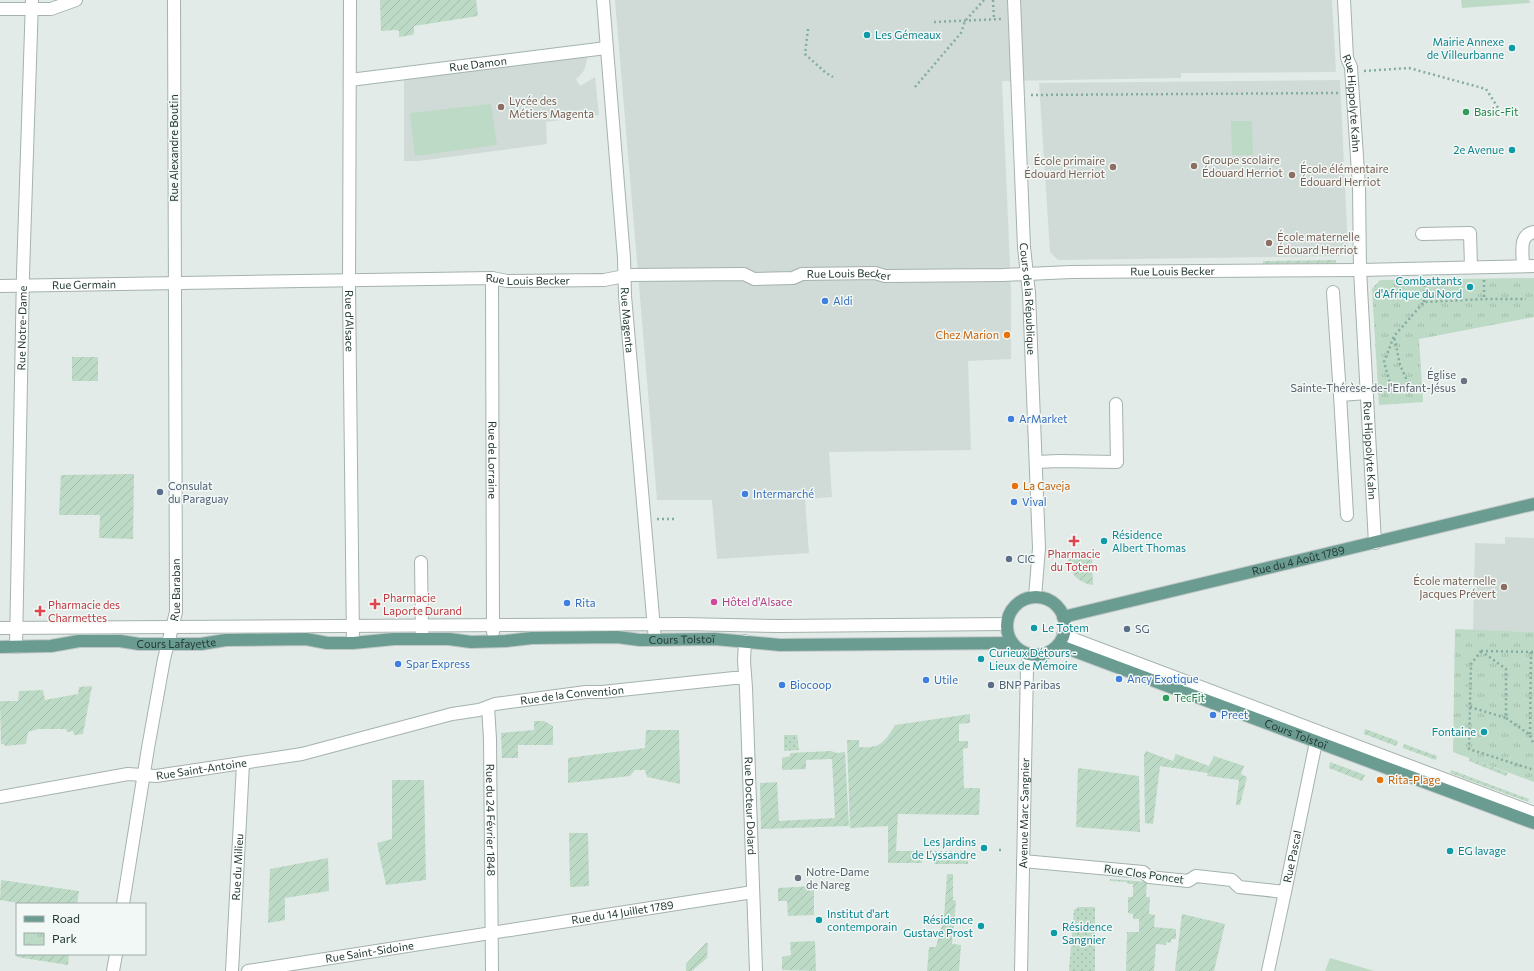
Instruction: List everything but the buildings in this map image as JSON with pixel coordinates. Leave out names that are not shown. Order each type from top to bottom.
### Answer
[{"type":"main road","name":"Rue du 4 Août 1789","points":[[1063,617],[1534,504]]},
{"type":"main road","points":[[1036,597],[1049,601],[1060,610],[1063,617],[1064,623],[1061,640],[1052,650],[1045,654],[1029,655],[1016,648],[1007,631],[1010,612],[1018,603],[1036,597]]},
{"type":"main road","name":"Cours Tolstoï","points":[[352,643],[394,639],[493,642],[532,638],[617,638],[640,640],[715,639],[780,645],[1012,643]]},
{"type":"main road","name":"Cours Lafayette","points":[[0,646],[52,646],[79,641],[120,641],[139,644],[201,644],[226,640],[306,639],[328,643],[352,643]]},
{"type":"main road","name":"Cours Tolstoï","points":[[1061,640],[1316,742],[1534,823]]},
{"type":"street","points":[[0,9],[32,5],[51,9],[76,0]]},
{"type":"street","name":"Rue Alexandre Boutin","points":[[174,0],[171,283],[174,296]]},
{"type":"street","name":"Rue d'Alsace","points":[[350,0],[349,280],[352,643]]},
{"type":"street","name":"Rue Magenta","points":[[603,0],[624,258],[624,296],[655,640]]},
{"type":"street","name":"Cours de la République","points":[[1014,0],[1024,246],[1027,274],[1036,462],[1039,548],[1036,597]]},
{"type":"street","name":"Rue Hippolyte Kahn","points":[[1344,0],[1347,58],[1351,67],[1356,135],[1360,270],[1372,393],[1375,543]]},
{"type":"street","name":"Rue Notre-Dame","points":[[16,646],[32,5]]},
{"type":"street","name":"Rue Damon","points":[[350,80],[606,48]]},
{"type":"street","points":[[1422,234],[1470,232],[1471,267]]},
{"type":"street","points":[[1528,266],[1523,238],[1526,234],[1534,232]]},
{"type":"street","name":"Rue Louis Becker","points":[[171,283],[492,278],[508,281],[604,280],[630,275],[744,274],[754,279],[793,278],[802,274],[875,273],[885,276],[1003,276],[1079,272],[1360,270],[1528,266]]},
{"type":"street","name":"Rue de Lorraine","points":[[492,278],[493,642]]},
{"type":"street","name":"Rue Germain","points":[[0,286],[171,283]]},
{"type":"street","points":[[1333,292],[1347,515]]},
{"type":"street","name":"Rue Baraban","points":[[123,903],[143,775],[168,644],[176,612],[174,296]]},
{"type":"street","points":[[1340,395],[1372,393]]},
{"type":"street","points":[[1036,462],[1117,462],[1116,404]]},
{"type":"street","points":[[421,562],[422,639]]},
{"type":"street","points":[[0,628],[352,625],[493,626],[654,624],[779,626],[1007,624]]},
{"type":"street","name":"Cours Tolstoï","points":[[1061,640],[1534,813]]},
{"type":"street","name":"Rue Docteur Dolard","points":[[745,641],[744,661],[756,971]]},
{"type":"street","name":"Avenue Marc Sangnier","points":[[1021,971],[1026,668],[1029,655]]},
{"type":"street","name":"Rue de la Convention","points":[[400,727],[452,714],[479,710],[495,704],[586,692],[602,692],[745,678]]},
{"type":"street","name":"Rue du 24 Février 1848","points":[[488,707],[490,739],[492,971]]},
{"type":"street","name":"Rue Saint-Antoine","points":[[0,797],[128,774],[156,776],[302,754],[400,727]]},
{"type":"street","name":"Rue Pascal","points":[[1268,971],[1316,742]]},
{"type":"street","name":"Rue du Milieu","points":[[232,971],[243,764]]},
{"type":"street","name":"Rue Clos Poncet","points":[[1023,861],[1143,872],[1149,877],[1188,881],[1196,876],[1232,880],[1239,887],[1285,892]]},
{"type":"street","name":"Rue du 14 Juillet 1789","points":[[492,933],[753,892]]},
{"type":"street","name":"Rue Saint-Sidoine","points":[[248,971],[492,933]]},
{"type":"street","points":[[113,971],[116,955]]},
{"type":"path","points":[[915,87],[961,34],[965,21],[984,0]]},
{"type":"path","points":[[993,0],[994,20]]},
{"type":"path","points":[[934,22],[1001,19]]},
{"type":"path","points":[[808,29],[805,54],[826,73],[833,77]]},
{"type":"path","points":[[1359,71],[1409,68],[1486,90],[1502,114]]},
{"type":"path","points":[[1018,96],[1342,93]]},
{"type":"path","points":[[1484,276],[1484,299]]},
{"type":"path","points":[[1392,387],[1384,362],[1394,336],[1424,302],[1424,277]]},
{"type":"path","points":[[1424,302],[1484,299],[1526,299]]},
{"type":"path","points":[[1372,393],[1392,387],[1409,385],[1400,365],[1394,336]]},
{"type":"path","points":[[657,519],[676,519]]},
{"type":"path","points":[[1481,652],[1532,652],[1530,735],[1534,745]]},
{"type":"path","points":[[1481,652],[1471,664],[1468,749],[1534,770]]},
{"type":"path","points":[[1481,652],[1506,669],[1506,718]]},
{"type":"path","points":[[1470,706],[1506,718],[1530,735]]},
{"type":"path","points":[[930,852],[966,853],[968,851]]},
{"type":"shaded area","points":[[615,0],[1332,0],[1336,72],[1181,73],[1181,78],[1002,81],[1011,289],[1011,359],[968,361],[971,450],[829,452],[832,497],[805,499],[809,553],[717,559],[712,500],[657,500]]},
{"type":"shaded area","name":"Lycée des Métiers Magenta","points":[[588,55],[583,72],[576,79],[580,86],[595,77],[599,115],[546,122],[547,144],[419,161],[404,161],[404,77]]},
{"type":"shaded area","name":"Groupe scolaire Édouard Herriot","points":[[1340,80],[1348,249],[1340,256],[1058,260],[1050,252],[1039,83]]},
{"type":"shaded area","name":"École maternelle Jacques Prévert","points":[[1505,537],[1534,538],[1534,632],[1473,630],[1475,543],[1505,544]]},
{"type":"green space","points":[[380,0],[476,0],[478,16],[414,26],[414,33],[412,35],[399,37],[399,31],[396,30],[381,31]]},
{"type":"green space","points":[[1461,0],[1529,0],[1530,3],[1462,8]]},
{"type":"green space","points":[[491,104],[497,145],[415,156],[410,113]]},
{"type":"green space","points":[[1231,121],[1252,121],[1253,155],[1232,155]]},
{"type":"green space","points":[[1336,260],[1336,263],[1263,264],[1263,261]]},
{"type":"green space","points":[[1534,278],[1534,317],[1419,339],[1423,402],[1379,405],[1372,289],[1380,280]]},
{"type":"green space","points":[[72,357],[98,357],[98,381],[72,381]]},
{"type":"green space","points":[[134,474],[133,539],[99,538],[100,515],[59,515],[61,475]]},
{"type":"green space","points":[[1092,557],[1093,585],[1079,580],[1072,573],[1068,558]]},
{"type":"green space","points":[[1455,629],[1534,632],[1534,782],[1453,752]]},
{"type":"green space","points":[[92,686],[83,734],[74,735],[73,731],[67,732],[66,729],[38,729],[28,732],[26,744],[5,746],[4,744],[1,744],[0,701],[18,701],[19,691],[43,690],[45,700],[78,694],[79,687]]},
{"type":"green space","points":[[970,714],[970,723],[959,724],[959,741],[968,741],[968,748],[963,749],[964,788],[980,788],[979,815],[898,814],[896,851],[923,851],[922,863],[888,863],[888,826],[850,828],[847,740],[859,740],[859,747],[872,747],[885,740],[895,725]]},
{"type":"green space","points":[[534,721],[544,721],[553,726],[553,745],[518,745],[518,758],[502,758],[501,733],[534,730]]},
{"type":"green space","points":[[1365,729],[1398,741],[1396,746],[1364,734]]},
{"type":"green space","points":[[646,730],[679,730],[680,784],[647,777],[645,770],[635,770],[630,776],[568,783],[568,758],[645,748]]},
{"type":"green space","points":[[784,735],[797,735],[799,750],[784,751]]},
{"type":"green space","points":[[1404,744],[1437,756],[1436,760],[1403,748]]},
{"type":"green space","points":[[831,751],[837,753],[845,752],[849,826],[761,829],[760,783],[777,782],[779,821],[835,818],[832,759],[806,760],[806,769],[782,770],[782,758],[790,756],[790,753]]},
{"type":"green space","points":[[1146,751],[1173,761],[1176,754],[1209,766],[1214,756],[1244,766],[1241,774],[1247,777],[1240,805],[1236,805],[1239,780],[1207,776],[1208,773],[1160,766],[1153,824],[1145,823],[1144,755]]},
{"type":"green space","points":[[1470,758],[1508,773],[1506,776],[1469,761]]},
{"type":"green space","points":[[1330,762],[1365,775],[1362,781],[1329,768]]},
{"type":"green space","points":[[1078,768],[1139,776],[1140,832],[1076,827]]},
{"type":"green space","points":[[1451,770],[1529,799],[1528,802],[1450,773]]},
{"type":"green space","points":[[392,780],[424,780],[426,880],[386,885],[377,843],[392,839]]},
{"type":"green space","points":[[569,833],[588,833],[589,886],[570,887]]},
{"type":"green space","points":[[934,856],[968,856],[968,864],[934,864]]},
{"type":"green space","points":[[328,858],[329,891],[285,898],[285,920],[268,923],[270,869]]},
{"type":"green space","points":[[947,874],[953,874],[953,900],[956,901],[952,944],[961,945],[959,971],[927,971],[929,947],[936,947],[944,918]]},
{"type":"green space","points":[[1110,879],[1147,882],[1146,897],[1150,897],[1149,914],[1155,915],[1154,927],[1176,929],[1176,939],[1171,939],[1171,943],[1166,942],[1166,945],[1156,944],[1154,971],[1126,971],[1127,932],[1139,932],[1139,919],[1133,919],[1133,914],[1128,913],[1128,897],[1133,897],[1133,884],[1128,884],[1127,882],[1110,881]]},
{"type":"green space","points":[[1,880],[79,891],[77,903],[19,903],[0,900]]},
{"type":"green space","points":[[814,886],[814,915],[788,916],[787,901],[778,901],[778,888]]},
{"type":"green space","points":[[1078,907],[1095,907],[1095,971],[1069,971],[1074,910]]},
{"type":"green space","points":[[1182,914],[1225,924],[1214,971],[1175,971]]},
{"type":"green space","points":[[815,941],[816,971],[782,970],[782,957],[791,955],[790,942]]},
{"type":"green space","points":[[706,943],[708,943],[707,958],[692,971],[686,971],[686,964]]},
{"type":"green space","points":[[17,955],[69,955],[68,965],[17,957]]},
{"type":"green space","points":[[1330,958],[1374,971],[1325,971]]},
{"type":"place","name":"Les Gémeaux","points":[[867,35]]},
{"type":"place","name":"Mairie Annexe de Villeurbanne","points":[[1512,48]]},
{"type":"place","name":"Lycée des Métiers Magenta","points":[[501,107]]},
{"type":"place","name":"Basic-Fit","points":[[1466,112]]},
{"type":"place","name":"2e Avenue","points":[[1512,150]]},
{"type":"place","name":"Groupe scolaire Édouard Herriot","points":[[1194,166]]},
{"type":"place","name":"École primaire Édouard Herriot","points":[[1113,167]]},
{"type":"place","name":"École élémentaire Édouard Herriot","points":[[1292,175]]},
{"type":"place","name":"École maternelle Édouard Herriot","points":[[1269,243]]},
{"type":"place","name":"Combattants d'Afrique du Nord","points":[[1470,287]]},
{"type":"place","name":"Aldi","points":[[825,301]]},
{"type":"place","name":"Chez Marion","points":[[1007,335]]},
{"type":"place","name":"Église Sainte-Thérèse-de-l'Enfant-Jésus","points":[[1464,381]]},
{"type":"place","name":"ArMarket","points":[[1011,419]]},
{"type":"place","name":"La Caveja","points":[[1015,486]]},
{"type":"place","name":"Consulat du Paraguay","points":[[160,492]]},
{"type":"place","name":"Intermarché","points":[[745,494]]},
{"type":"place","name":"Vival","points":[[1014,502]]},
{"type":"place","name":"Pharmacie du Totem","points":[[1074,541]]},
{"type":"place","name":"Résidence Albert Thomas","points":[[1104,541]]},
{"type":"place","name":"CIC","points":[[1009,559]]},
{"type":"place","name":"École maternelle Jacques Prévert","points":[[1504,587]]},
{"type":"place","name":"Hôtel d'Alsace","points":[[714,602]]},
{"type":"place","name":"Rita","points":[[567,603]]},
{"type":"place","name":"Pharmacie Laporte Durand","points":[[375,604]]},
{"type":"place","name":"Pharmacie des Charmettes","points":[[40,611]]},
{"type":"place","name":"Le Totem","points":[[1034,628]]},
{"type":"place","name":"SG","points":[[1127,629]]},
{"type":"place","name":"Curieux Détours - Lieux de Mémoire","points":[[981,659]]},
{"type":"place","name":"Spar Express","points":[[398,664]]},
{"type":"place","name":"Ancy Exotique","points":[[1119,679]]},
{"type":"place","name":"Utile","points":[[926,680]]},
{"type":"place","name":"Biocoop","points":[[782,685]]},
{"type":"place","name":"BNP Paribas","points":[[991,685]]},
{"type":"place","name":"TecFit","points":[[1166,698]]},
{"type":"place","name":"Preet","points":[[1213,715]]},
{"type":"place","name":"Fontaine","points":[[1484,732]]},
{"type":"place","name":"Rita-Plage","points":[[1380,780]]},
{"type":"place","name":"Les Jardins de Lyssandre","points":[[984,848]]},
{"type":"place","name":"EG lavage","points":[[1450,851]]},
{"type":"place","name":"Notre-Dame de Nareg","points":[[798,878]]},
{"type":"place","name":"Institut d'art contemporain","points":[[819,920]]},
{"type":"place","name":"Résidence Gustave Prost","points":[[981,926]]},
{"type":"place","name":"Résidence Sangnier","points":[[1054,933]]}]
